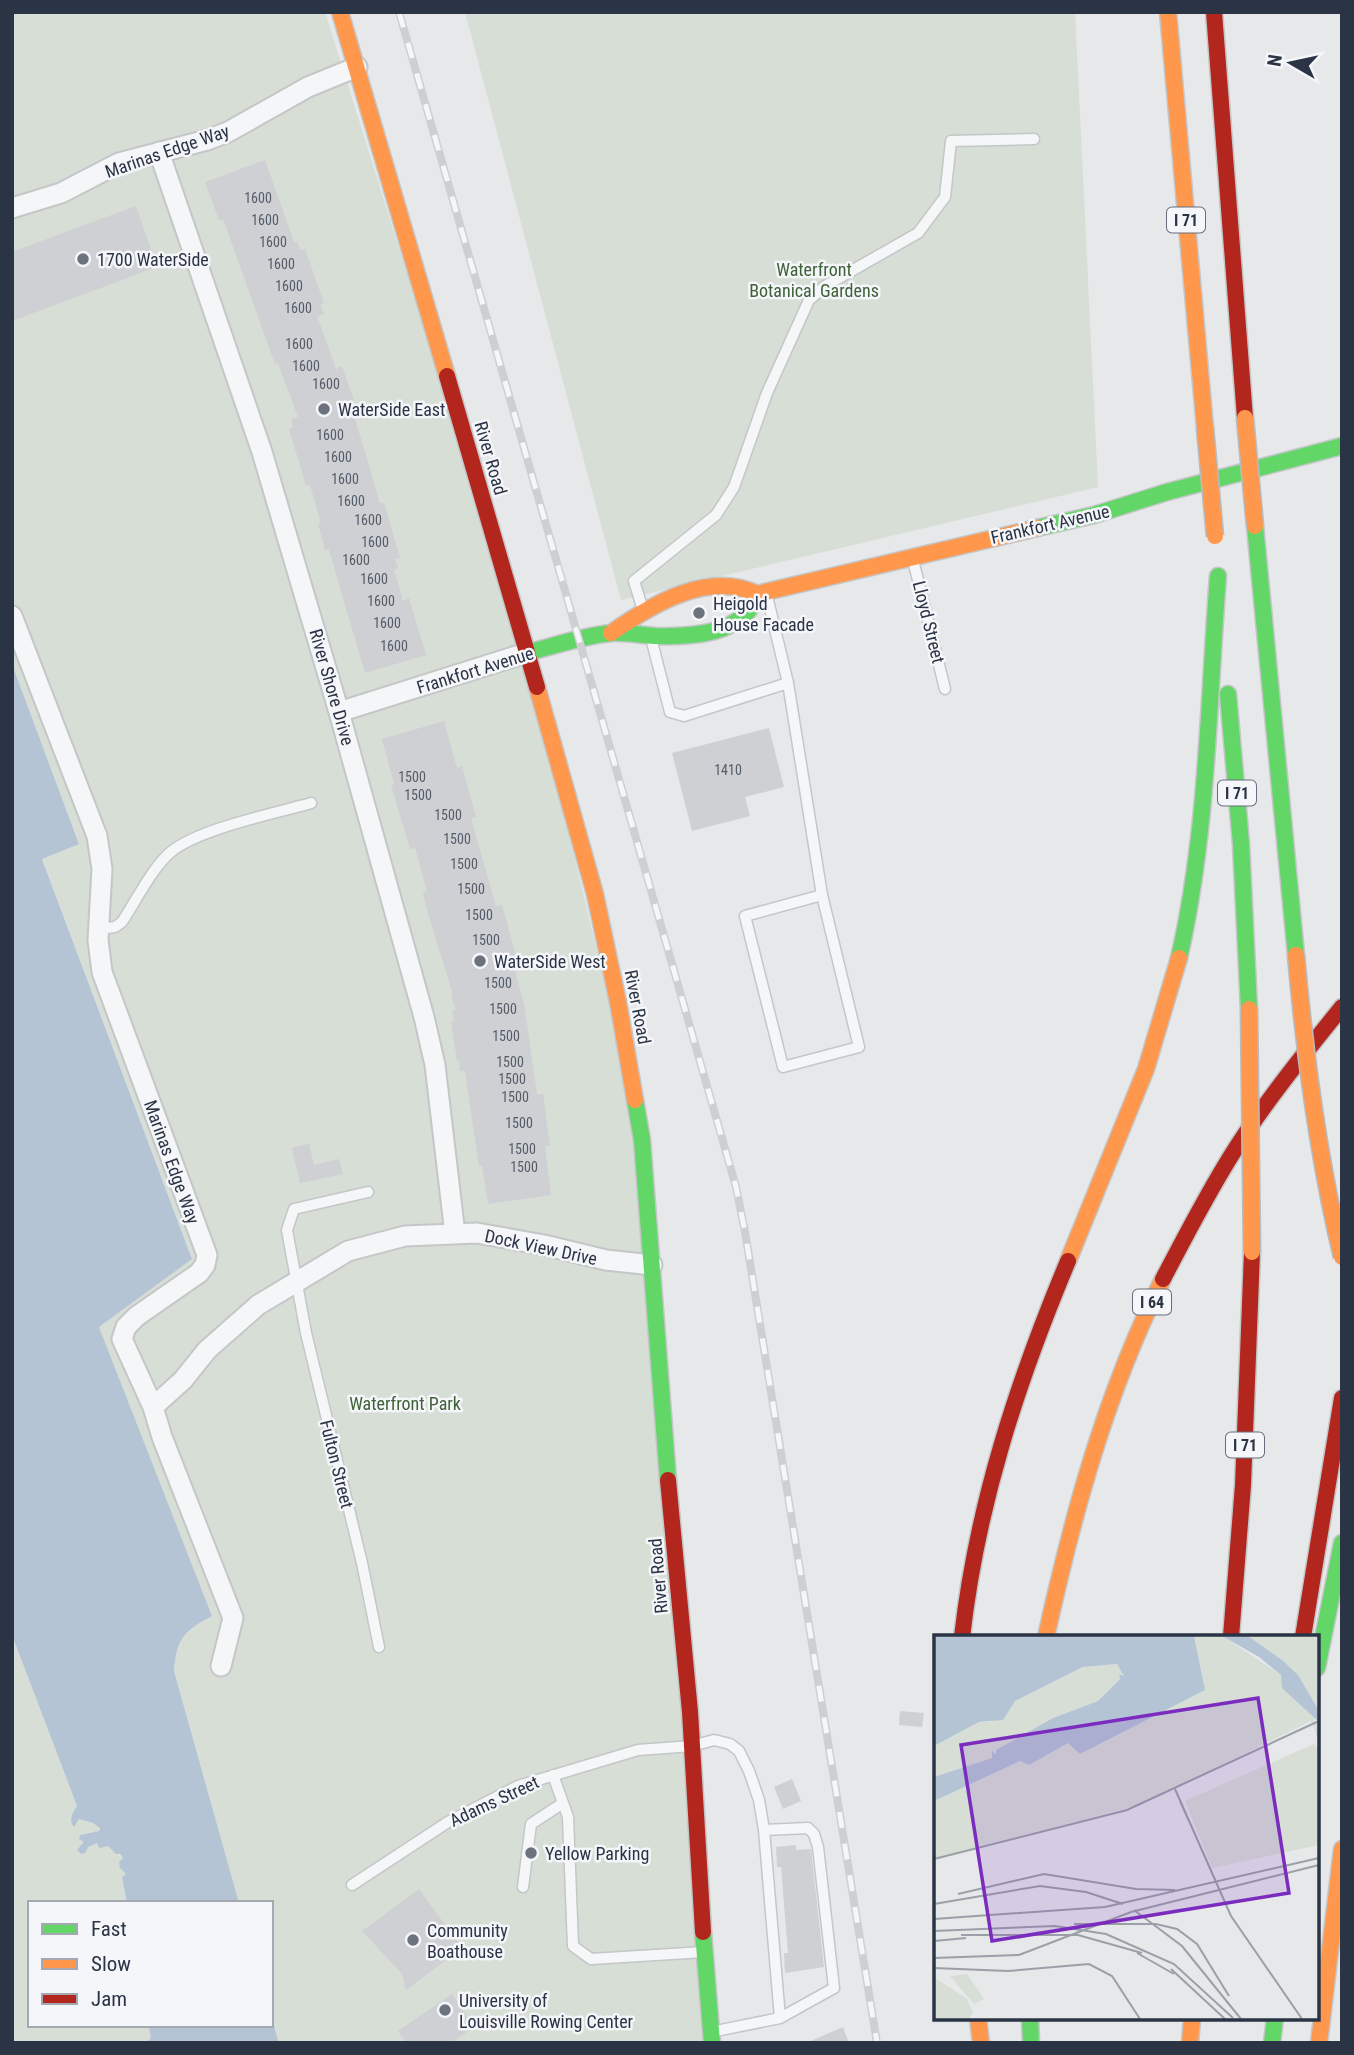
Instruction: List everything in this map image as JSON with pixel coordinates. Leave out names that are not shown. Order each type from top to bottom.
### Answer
[{"type":"main road","name":"River Road","points":[[340,12],[595,894],[618,1002],[642,1140],[692,1746],[711,2037]]},
{"type":"main road","name":"I 71","points":[[1167,12],[1241,844],[1249,1009],[1252,1252],[1245,1446],[1231,1635]]},
{"type":"main road","name":"I 71","points":[[1214,12],[1245,418],[1296,955],[1313,1116],[1331,1214],[1342,1257]]},
{"type":"main road","name":"Frankfort Avenue","points":[[611,633],[644,611],[704,589],[739,585],[761,593],[1094,515],[1167,492],[1342,446]]},
{"type":"main road","points":[[962,1635],[978,1535],[1013,1404],[1142,1078],[1160,1028],[1174,975],[1196,870],[1203,816],[1210,720],[1216,556]]},
{"type":"main road","name":"Frankfort Avenue","points":[[526,653],[611,633],[650,636],[701,635],[736,623],[748,614],[761,593]]},
{"type":"main road","name":"I 64","points":[[1046,1635],[1065,1544],[1082,1483],[1101,1424],[1150,1306],[1210,1193],[1243,1139],[1278,1087],[1342,1007]]},
{"type":"main road","points":[[1303,1635],[1342,1398]]},
{"type":"main road","points":[[1319,1658],[1342,1543]]},
{"type":"main road","points":[[1319,2042],[1342,1849]]},
{"type":"main road","points":[[978,2020],[981,2043]]},
{"type":"main road","points":[[1030,2020],[1031,2043]]},
{"type":"main road","points":[[1189,2043],[1192,2020]]},
{"type":"main road","points":[[1272,2043],[1275,2020]]},
{"type":"street","name":"Marinas Edge Way","points":[[12,208],[61,193],[119,163],[228,132],[308,87],[357,68]]},
{"type":"street","name":"River Shore Drive","points":[[159,152],[262,452],[340,712],[435,1065],[455,1234]]},
{"type":"street","name":"Marinas Edge Way","points":[[12,616],[97,836],[102,869],[99,929],[102,972],[207,1255],[205,1265],[199,1273],[137,1317],[126,1327],[122,1339],[153,1407],[162,1437],[233,1618],[221,1666]]},
{"type":"street","name":"Frankfort Avenue","points":[[340,712],[526,653]]},
{"type":"street","name":"Dock View Drive","points":[[153,1407],[183,1380],[207,1350],[258,1305],[348,1251],[405,1236],[477,1233],[606,1260],[652,1265]]},
{"type":"lane","points":[[788,683],[684,716],[670,712],[634,581],[716,515],[734,487],[767,393],[809,300],[825,286],[918,233],[945,197],[951,141],[1034,139]]},
{"type":"lane","name":"Lloyd Street","points":[[912,556],[945,688]]},
{"type":"lane","points":[[761,593],[788,683],[822,895],[859,1047],[783,1067],[745,916],[822,895]]},
{"type":"lane","points":[[99,929],[116,927],[122,922],[172,851],[209,832],[311,803]]},
{"type":"lane","name":"Fulton Street","points":[[368,1192],[294,1209],[287,1230],[306,1332],[362,1563],[379,1647]]},
{"type":"lane","name":"Adams Street","points":[[352,1885],[448,1822],[518,1786],[638,1750],[692,1746],[714,1740],[730,1744],[739,1751],[759,1800],[764,1830],[780,2018]]},
{"type":"lane","points":[[553,1775],[568,1817],[573,1946],[591,1959],[705,1952]]},
{"type":"lane","points":[[523,1888],[531,1824],[563,1803]]},
{"type":"lane","points":[[711,2037],[780,2018],[834,1988],[818,1847],[814,1834],[808,1828],[764,1830]]},
{"type":"green space","name":"Waterfront Park","points":[[12,12],[325,12],[526,653],[642,1140],[717,2043],[279,2043],[273,2023],[273,1901],[238,1901],[174,1671],[180,1643],[184,1637],[212,1616],[99,1327],[192,1258],[42,858],[79,843],[12,664]]},
{"type":"green space","name":"Waterfront Botanical Gardens","points":[[465,12],[1075,12],[1098,487],[621,600]]},
{"type":"green space","points":[[12,1635],[77,1806],[73,1814],[100,1827],[99,1831],[80,1835],[85,1842],[78,1850],[97,1842],[108,1846],[123,1858],[126,1874],[122,1877],[127,1901],[28,1901],[28,2027],[148,2027],[151,2037],[147,2043],[12,2043]]},
{"type":"water","points":[[12,664],[79,844],[42,859],[192,1259],[99,1327],[212,1616],[183,1637],[177,1651],[174,1671],[238,1901],[127,1901],[122,1877],[126,1874],[120,1868],[119,1862],[123,1858],[120,1854],[116,1854],[108,1846],[99,1848],[97,1843],[88,1847],[85,1853],[81,1854],[77,1850],[84,1842],[79,1839],[80,1835],[99,1831],[100,1828],[79,1819],[74,1827],[71,1822],[77,1806],[12,1635]]},
{"type":"water","points":[[273,2023],[279,2043],[147,2043],[151,2037],[148,2027],[273,2027]]},
{"type":"building","name":"WaterSide East","points":[[265,160],[294,242],[297,242],[300,250],[305,249],[324,303],[320,304],[324,314],[317,316],[336,369],[342,366],[354,400],[350,402],[380,503],[384,503],[400,558],[395,559],[398,568],[394,570],[403,601],[409,598],[426,655],[365,673],[329,550],[325,550],[318,524],[321,523],[310,485],[306,485],[289,429],[293,428],[291,419],[298,417],[278,363],[275,364],[223,219],[219,220],[205,182]]},
{"type":"building","name":"1700 WaterSide","points":[[136,206],[157,267],[12,321],[12,252]]},
{"type":"building","name":"WaterSide West","points":[[444,721],[457,768],[462,766],[476,817],[471,818],[496,906],[502,905],[516,956],[511,957],[524,1003],[537,1094],[543,1094],[550,1146],[545,1146],[551,1195],[488,1204],[482,1165],[479,1166],[465,1071],[460,1071],[457,1061],[451,1021],[454,1021],[452,1011],[456,1010],[453,995],[427,910],[423,893],[427,892],[415,848],[410,849],[391,785],[394,784],[382,739]]},
{"type":"building","points":[[769,728],[784,787],[745,797],[750,816],[692,831],[672,753]]},
{"type":"building","points":[[309,1144],[314,1165],[339,1159],[343,1174],[300,1183],[292,1148]]},
{"type":"building","points":[[900,1711],[924,1713],[922,1727],[899,1725]]},
{"type":"building","points":[[792,1779],[801,1801],[783,1809],[774,1787]]},
{"type":"building","points":[[796,1845],[796,1850],[811,1849],[824,1967],[785,1973],[784,1953],[788,1953],[781,1867],[777,1867],[776,1847]]},
{"type":"building","name":"Community Boathouse","points":[[419,1889],[462,1948],[406,1990],[402,1974],[362,1931]]},
{"type":"building","name":"University of Louisville Rowing Center","points":[[452,1994],[474,2027],[451,2043],[406,2043],[398,2031]]},
{"type":"building","points":[[843,2027],[849,2043],[806,2043]]},
{"type":"railway","points":[[399,12],[736,1187],[877,2043]]},
{"type":"traffic: fast","points":[[1037,528],[1094,515],[1167,492],[1342,446]]},
{"type":"traffic: fast","points":[[1255,526],[1296,955]]},
{"type":"traffic: fast","points":[[1179,958],[1196,863],[1206,768],[1218,576]]},
{"type":"traffic: fast","points":[[526,653],[611,633],[684,636],[715,631],[741,618],[751,608],[757,594]]},
{"type":"traffic: fast","points":[[1228,694],[1241,844],[1249,1009]]},
{"type":"traffic: fast","points":[[635,1100],[642,1140],[668,1480]]},
{"type":"traffic: fast","points":[[1319,1658],[1342,1543]]},
{"type":"traffic: fast","points":[[703,1932],[712,2043]]},
{"type":"traffic: fast","points":[[1030,2020],[1031,2043]]},
{"type":"traffic: fast","points":[[1272,2043],[1275,2020]]},
{"type":"traffic: slow","points":[[340,12],[447,376]]},
{"type":"traffic: slow","points":[[1168,12],[1205,428]]},
{"type":"traffic: slow","points":[[1245,418],[1255,526]]},
{"type":"traffic: slow","points":[[1205,428],[1215,536]]},
{"type":"traffic: slow","points":[[611,633],[662,602],[700,588],[719,586],[757,594],[1037,528]]},
{"type":"traffic: slow","points":[[537,687],[595,894],[635,1100]]},
{"type":"traffic: slow","points":[[1296,955],[1313,1107],[1342,1257]]},
{"type":"traffic: slow","points":[[1068,1261],[1146,1069],[1179,958]]},
{"type":"traffic: slow","points":[[1249,1009],[1252,1252]]},
{"type":"traffic: slow","points":[[1046,1635],[1093,1454],[1124,1365],[1163,1279]]},
{"type":"traffic: slow","points":[[1319,2043],[1342,1849]]},
{"type":"traffic: slow","points":[[978,2020],[981,2043]]},
{"type":"traffic: slow","points":[[1190,2043],[1192,2020]]},
{"type":"traffic: jam","points":[[1214,12],[1245,418]]},
{"type":"traffic: jam","points":[[447,376],[537,687]]},
{"type":"traffic: jam","points":[[1163,1279],[1207,1196],[1248,1129],[1342,1007]]},
{"type":"traffic: jam","points":[[1231,1635],[1243,1485],[1252,1252]]},
{"type":"traffic: jam","points":[[962,1635],[978,1540],[1002,1445],[1032,1353],[1068,1261]]},
{"type":"traffic: jam","points":[[1303,1635],[1342,1398]]},
{"type":"traffic: jam","points":[[668,1480],[690,1712],[703,1932]]},
{"type":"place","name":"1700 WaterSide","points":[[83,259]]},
{"type":"place","name":"WaterSide East","points":[[324,409]]},
{"type":"place","name":"Heigold House Facade","points":[[699,613]]},
{"type":"place","name":"WaterSide West","points":[[480,961]]},
{"type":"place","name":"Yellow Parking","points":[[531,1853]]},
{"type":"place","name":"Community Boathouse","points":[[413,1940]]},
{"type":"place","name":"University of Louisville Rowing Center","points":[[445,2010]]}]
